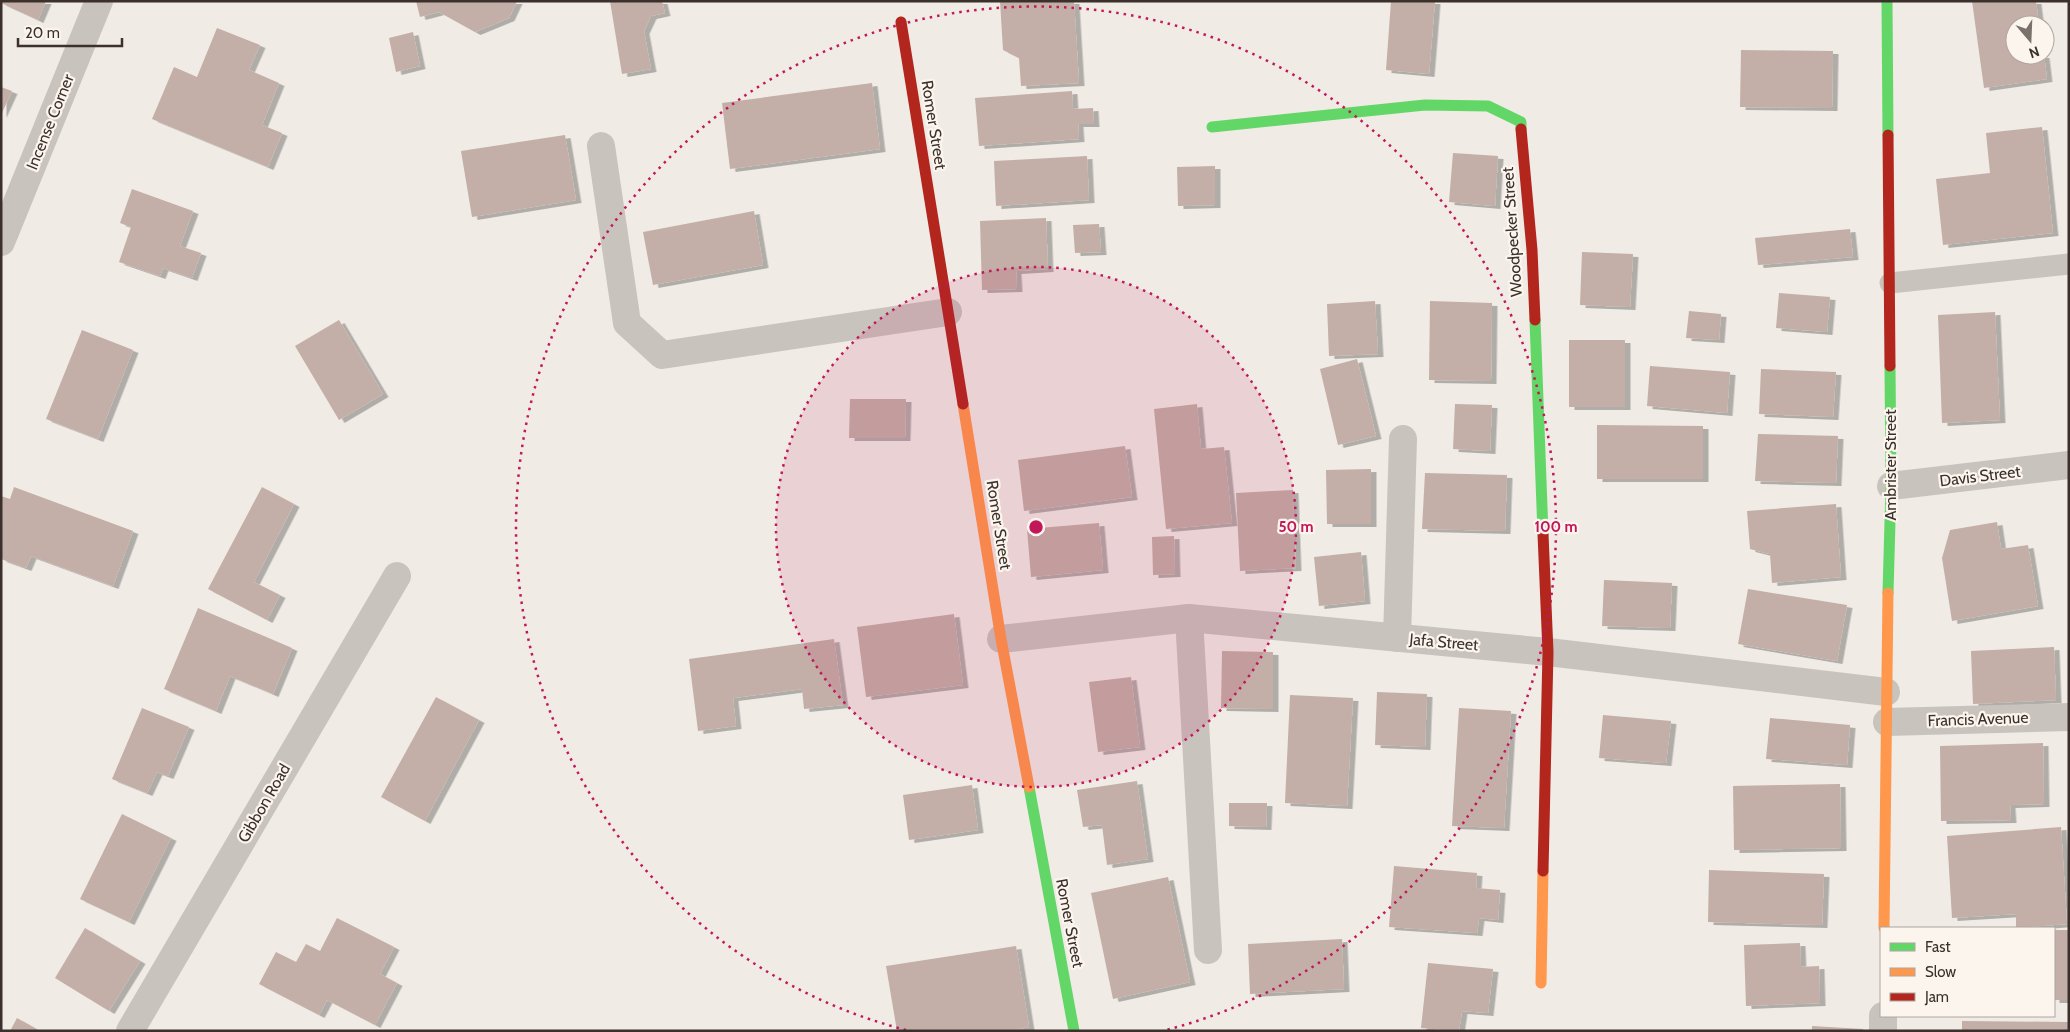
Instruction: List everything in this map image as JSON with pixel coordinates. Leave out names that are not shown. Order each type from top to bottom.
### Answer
[{"type":"street","name":"Incense Corner","points":[[1,242],[98,1]]},
{"type":"street","name":"Ambrister Street","points":[[1884,927],[1886,692],[1891,486],[1887,1]]},
{"type":"street","name":"Romer Street","points":[[901,22],[1001,640],[1074,1031]]},
{"type":"street","name":"Woodpecker Street","points":[[1212,127],[1425,105],[1488,106],[1521,122],[1524,186],[1532,250],[1548,652]]},
{"type":"street","points":[[602,146],[627,323],[662,355],[948,312]]},
{"type":"street","points":[[1397,638],[1403,439]]},
{"type":"street","name":"Davis Street","points":[[1891,486],[2069,465]]},
{"type":"street","name":"Gibbon Road","points":[[130,1031],[397,576]]},
{"type":"street","points":[[1189,618],[1208,950]]},
{"type":"street","name":"Jafa Street","points":[[1001,640],[1189,618],[1548,652],[1886,692]]},
{"type":"street","points":[[1540,983],[1548,652]]},
{"type":"street","name":"Francis Avenue","points":[[1887,722],[2069,717]]},
{"type":"street","points":[[1883,1017],[1883,1031]]},
{"type":"lane","points":[[1890,283],[2069,264]]},
{"type":"building","points":[[1,1],[46,1],[38,20],[1,3]]},
{"type":"building","points":[[416,1],[517,1],[509,18],[475,32],[439,12],[420,17]]},
{"type":"building","points":[[610,1],[662,1],[665,13],[651,16],[644,31],[651,69],[622,74]]},
{"type":"building","points":[[1000,1],[1074,1],[1079,83],[1021,86],[1019,58],[1003,50]]},
{"type":"building","points":[[1391,1],[1435,1],[1429,74],[1386,70]]},
{"type":"building","points":[[1972,1],[2036,1],[2038,15],[2005,15],[2005,65],[2045,65],[2047,79],[1984,88]]},
{"type":"building","points":[[217,28],[260,45],[249,70],[279,83],[262,125],[282,133],[268,167],[152,119],[174,67],[197,77]]},
{"type":"building","points":[[413,32],[420,66],[396,72],[389,38]]},
{"type":"building","points":[[1741,50],[1833,51],[1832,108],[1740,107]]},
{"type":"building","points":[[872,83],[880,149],[730,169],[722,103]]},
{"type":"building","points":[[1,87],[12,91],[1,115]]},
{"type":"building","points":[[1072,91],[1073,109],[1093,108],[1094,124],[1078,124],[1079,139],[979,146],[975,98]]},
{"type":"building","points":[[2042,127],[2053,233],[1943,245],[1936,179],[1990,173],[1986,133]]},
{"type":"building","points":[[565,135],[576,200],[472,217],[461,151]]},
{"type":"building","points":[[1453,153],[1498,156],[1495,206],[1449,202]]},
{"type":"building","points":[[1087,156],[1089,200],[996,206],[994,161]]},
{"type":"building","points":[[1215,166],[1215,205],[1178,206],[1177,167]]},
{"type":"building","points":[[132,189],[193,211],[180,246],[201,253],[192,278],[163,268],[160,276],[119,262],[131,227],[120,223]]},
{"type":"building","points":[[754,211],[763,265],[653,285],[643,232]]},
{"type":"building","points":[[1046,218],[1048,269],[1016,271],[1017,289],[982,290],[980,221]]},
{"type":"building","points":[[1099,224],[1101,252],[1075,253],[1073,225]]},
{"type":"building","points":[[1850,229],[1853,257],[1758,265],[1755,238]]},
{"type":"building","points":[[1582,252],[1633,254],[1630,307],[1580,305]]},
{"type":"building","points":[[1779,293],[1830,297],[1827,332],[1776,328]]},
{"type":"building","points":[[1375,301],[1378,354],[1329,356],[1327,304]]},
{"type":"building","points":[[1430,301],[1492,303],[1491,381],[1429,380]]},
{"type":"building","points":[[1689,311],[1721,314],[1719,340],[1686,338]]},
{"type":"building","points":[[1995,312],[2000,420],[1942,423],[1938,315]]},
{"type":"building","points":[[339,320],[383,394],[339,420],[295,346]]},
{"type":"building","points":[[82,330],[133,350],[98,439],[46,419]]},
{"type":"building","points":[[1569,340],[1625,340],[1625,407],[1569,407]]},
{"type":"building","points":[[1357,359],[1376,436],[1338,445],[1320,369]]},
{"type":"building","points":[[1650,366],[1730,372],[1727,413],[1647,406]]},
{"type":"building","points":[[1761,369],[1836,372],[1833,417],[1759,414]]},
{"type":"building","points":[[850,399],[906,399],[905,438],[849,438]]},
{"type":"building","points":[[1197,404],[1201,449],[1224,447],[1232,523],[1166,529],[1154,409]]},
{"type":"building","points":[[1455,404],[1492,405],[1490,451],[1453,449]]},
{"type":"building","points":[[1597,425],[1703,426],[1703,479],[1597,479]]},
{"type":"building","points":[[1758,434],[1838,436],[1836,483],[1755,481]]},
{"type":"building","points":[[1125,446],[1132,497],[1024,511],[1018,460]]},
{"type":"building","points":[[1371,469],[1371,524],[1327,524],[1326,470]]},
{"type":"building","points":[[1425,473],[1507,475],[1505,531],[1422,529]]},
{"type":"building","points":[[14,487],[133,531],[113,586],[31,556],[26,568],[1,559],[1,496],[10,499]]},
{"type":"building","points":[[262,487],[294,504],[254,582],[280,595],[267,620],[208,589]]},
{"type":"building","points":[[1293,490],[1296,568],[1240,571],[1236,493]]},
{"type":"building","points":[[1836,504],[1841,577],[1772,583],[1770,554],[1750,549],[1747,511]]},
{"type":"building","points":[[1997,522],[2001,549],[2028,545],[2038,606],[1952,621],[1942,558],[1950,530]]},
{"type":"building","points":[[1099,523],[1103,570],[1031,577],[1027,529]]},
{"type":"building","points":[[1174,536],[1175,574],[1153,575],[1152,537]]},
{"type":"building","points":[[1361,552],[1365,601],[1319,606],[1314,557]]},
{"type":"building","points":[[1604,580],[1672,583],[1670,628],[1602,626]]},
{"type":"building","points":[[1748,589],[1847,605],[1837,661],[1738,644]]},
{"type":"building","points":[[198,608],[292,648],[273,694],[230,676],[216,711],[164,689]]},
{"type":"building","points":[[954,614],[963,685],[866,697],[857,627]]},
{"type":"building","points":[[834,639],[843,705],[804,709],[802,689],[733,698],[736,726],[698,731],[689,659]]},
{"type":"building","points":[[2054,647],[2056,700],[1973,704],[1971,651]]},
{"type":"building","points":[[1222,651],[1273,652],[1273,709],[1221,708]]},
{"type":"building","points":[[1131,677],[1140,747],[1098,752],[1089,682]]},
{"type":"building","points":[[1377,692],[1427,694],[1425,747],[1375,745]]},
{"type":"building","points":[[1290,695],[1353,698],[1347,806],[1285,803]]},
{"type":"building","points":[[436,697],[479,720],[425,821],[381,797]]},
{"type":"building","points":[[142,708],[189,727],[168,776],[157,772],[147,793],[112,779]]},
{"type":"building","points":[[1459,708],[1511,711],[1504,828],[1452,826]]},
{"type":"building","points":[[1603,715],[1671,721],[1666,763],[1599,758]]},
{"type":"building","points":[[1770,718],[1850,725],[1847,765],[1766,759]]},
{"type":"building","points":[[2043,743],[2044,804],[2010,805],[2011,820],[1941,821],[1940,746]]},
{"type":"building","points":[[1137,781],[1148,859],[1107,865],[1102,825],[1083,827],[1077,790]]},
{"type":"building","points":[[1840,784],[1841,848],[1734,850],[1733,786]]},
{"type":"building","points":[[972,785],[978,830],[909,840],[903,795]]},
{"type":"building","points":[[1229,803],[1267,803],[1266,827],[1229,826]]},
{"type":"building","points":[[122,814],[171,838],[129,922],[80,899]]},
{"type":"building","points":[[2061,827],[2067,924],[2016,927],[2016,914],[1952,918],[1947,836]]},
{"type":"building","points":[[1394,866],[1477,873],[1476,888],[1500,890],[1498,920],[1479,918],[1477,933],[1389,927]]},
{"type":"building","points":[[1709,870],[1824,874],[1822,925],[1708,922]]},
{"type":"building","points":[[1168,877],[1190,982],[1113,999],[1091,893]]},
{"type":"building","points":[[337,918],[394,947],[380,974],[397,983],[375,1025],[327,1000],[319,1015],[259,984],[276,952],[296,962],[306,944],[320,951]]},
{"type":"building","points":[[85,928],[140,961],[109,1011],[55,978]]},
{"type":"building","points":[[2055,930],[2069,930],[2069,1000],[2055,1000]]},
{"type":"building","points":[[1342,939],[1344,989],[1250,994],[1248,944]]},
{"type":"building","points":[[1800,943],[1801,967],[1819,966],[1820,1003],[1746,1006],[1744,945]]},
{"type":"building","points":[[1016,946],[1029,1027],[1007,1031],[897,1031],[886,966]]},
{"type":"building","points":[[1428,963],[1493,969],[1488,1013],[1462,1011],[1459,1031],[1421,1028]]},
{"type":"building","points":[[17,1018],[40,1031],[10,1031]]},
{"type":"building","points":[[1962,1021],[2069,1022],[2069,1031],[1962,1031]]},
{"type":"building","points":[[1812,1026],[1863,1029],[1863,1031],[1812,1031]]},
{"type":"traffic: fast","points":[[1887,1],[1888,135]]},
{"type":"traffic: fast","points":[[1212,127],[1425,105],[1488,106],[1521,122],[1521,129]]},
{"type":"traffic: fast","points":[[1535,320],[1543,534]]},
{"type":"traffic: fast","points":[[1888,593],[1891,486],[1890,366]]},
{"type":"traffic: fast","points":[[1029,787],[1074,1031]]},
{"type":"traffic: slow","points":[[963,404],[1001,639],[1029,787]]},
{"type":"traffic: slow","points":[[1884,927],[1888,593]]},
{"type":"traffic: slow","points":[[1541,983],[1543,871]]},
{"type":"traffic: jam","points":[[901,22],[963,404]]},
{"type":"traffic: jam","points":[[1521,129],[1532,250],[1535,320]]},
{"type":"traffic: jam","points":[[1888,135],[1890,366]]},
{"type":"traffic: jam","points":[[1543,534],[1548,652],[1543,871]]}]
